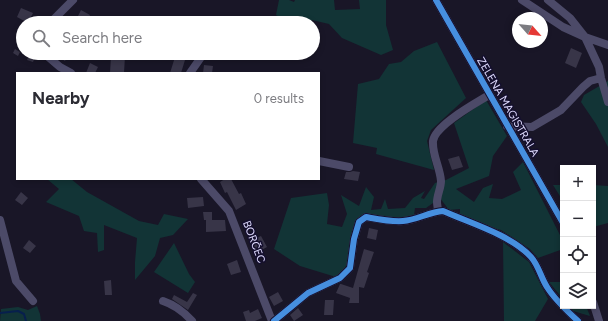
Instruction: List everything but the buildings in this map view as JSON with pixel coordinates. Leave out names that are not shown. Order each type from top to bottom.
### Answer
[{"type":"street","points":[[57,16],[73,0]]},
{"type":"street","points":[[522,0],[563,28],[608,45]]},
{"type":"street","points":[[548,0],[570,18],[585,37],[599,67],[608,102]]},
{"type":"street","name":"ZELENA MAGISTRALA","points":[[439,1],[489,94],[560,218]]},
{"type":"street","points":[[52,60],[69,72]]},
{"type":"street","points":[[191,72],[199,60]]},
{"type":"street","points":[[507,126],[532,127],[561,110],[583,87],[590,82],[601,78]]},
{"type":"street","points":[[438,211],[437,202],[441,181],[434,152],[433,142],[435,136],[440,128],[489,94]]},
{"type":"street","points":[[320,161],[349,167]]},
{"type":"street","name":"BORČEC","points":[[202,180],[230,211],[273,321]]},
{"type":"street","points":[[273,321],[308,293],[340,278],[350,268],[354,238],[360,222],[366,217],[402,221],[416,219],[435,211],[443,211],[509,239],[531,256],[546,287],[565,309],[578,321]]},
{"type":"street","points":[[0,220],[16,281],[33,301]]},
{"type":"street","points":[[163,301],[171,304],[192,321]]},
{"type":"street","points":[[595,309],[599,321]]},
{"type":"green space","points":[[279,0],[289,0],[294,2],[295,0],[334,0],[335,10],[360,9],[359,0],[386,0],[386,25],[393,50],[381,55],[342,38],[329,24],[320,22],[320,16],[276,15]]},
{"type":"green space","points":[[437,42],[466,98],[431,130],[427,141],[434,170],[376,154],[377,148],[353,143],[358,84],[379,79],[389,64],[401,62],[414,51]]},
{"type":"green space","points":[[608,81],[608,147],[596,124],[581,102],[584,95]]},
{"type":"green space","points":[[486,100],[507,136],[493,156],[489,176],[456,189],[474,202],[483,188],[493,184],[489,198],[502,199],[521,190],[513,172],[523,162],[560,235],[560,250],[538,258],[530,249],[501,230],[481,225],[460,215],[460,209],[449,210],[440,198],[426,208],[415,208],[414,215],[401,219],[362,215],[358,223],[347,266],[336,277],[300,266],[274,249],[291,198],[327,193],[329,205],[327,224],[342,227],[347,214],[341,195],[359,206],[366,187],[374,197],[371,210],[381,209],[385,199],[388,209],[405,208],[413,198],[425,191],[421,198],[424,199],[435,183],[446,180],[469,168],[454,123]]},
{"type":"green space","points":[[48,180],[72,180],[87,192],[139,221],[158,225],[164,214],[188,219],[173,235],[160,238],[155,256],[135,280],[137,238],[104,225],[104,250],[98,252],[97,233],[84,231],[79,216],[46,202],[59,189]]},
{"type":"green space","points":[[553,185],[560,185],[560,196]]},
{"type":"green space","points":[[596,185],[608,186],[608,223],[596,226]]},
{"type":"green space","points":[[503,242],[529,262],[548,299],[535,321],[504,321]]},
{"type":"green space","points":[[174,243],[189,274],[195,282],[188,293],[154,272]]},
{"type":"green space","points":[[549,282],[560,282],[560,295]]},
{"type":"green space","points":[[37,306],[41,321],[0,321],[1,309],[18,307],[28,310]]},
{"type":"green space","points":[[571,309],[587,309],[590,316],[573,311]]},
{"type":"waterway","points":[[0,313],[18,311],[24,314],[26,321]]},
{"type":"cycle path","points":[[436,0],[560,218]]},
{"type":"cycle path","points":[[274,321],[308,293],[340,278],[350,268],[354,239],[359,222],[366,217],[389,221],[403,221],[443,211],[501,236],[523,249],[534,261],[550,292],[578,321]]}]
